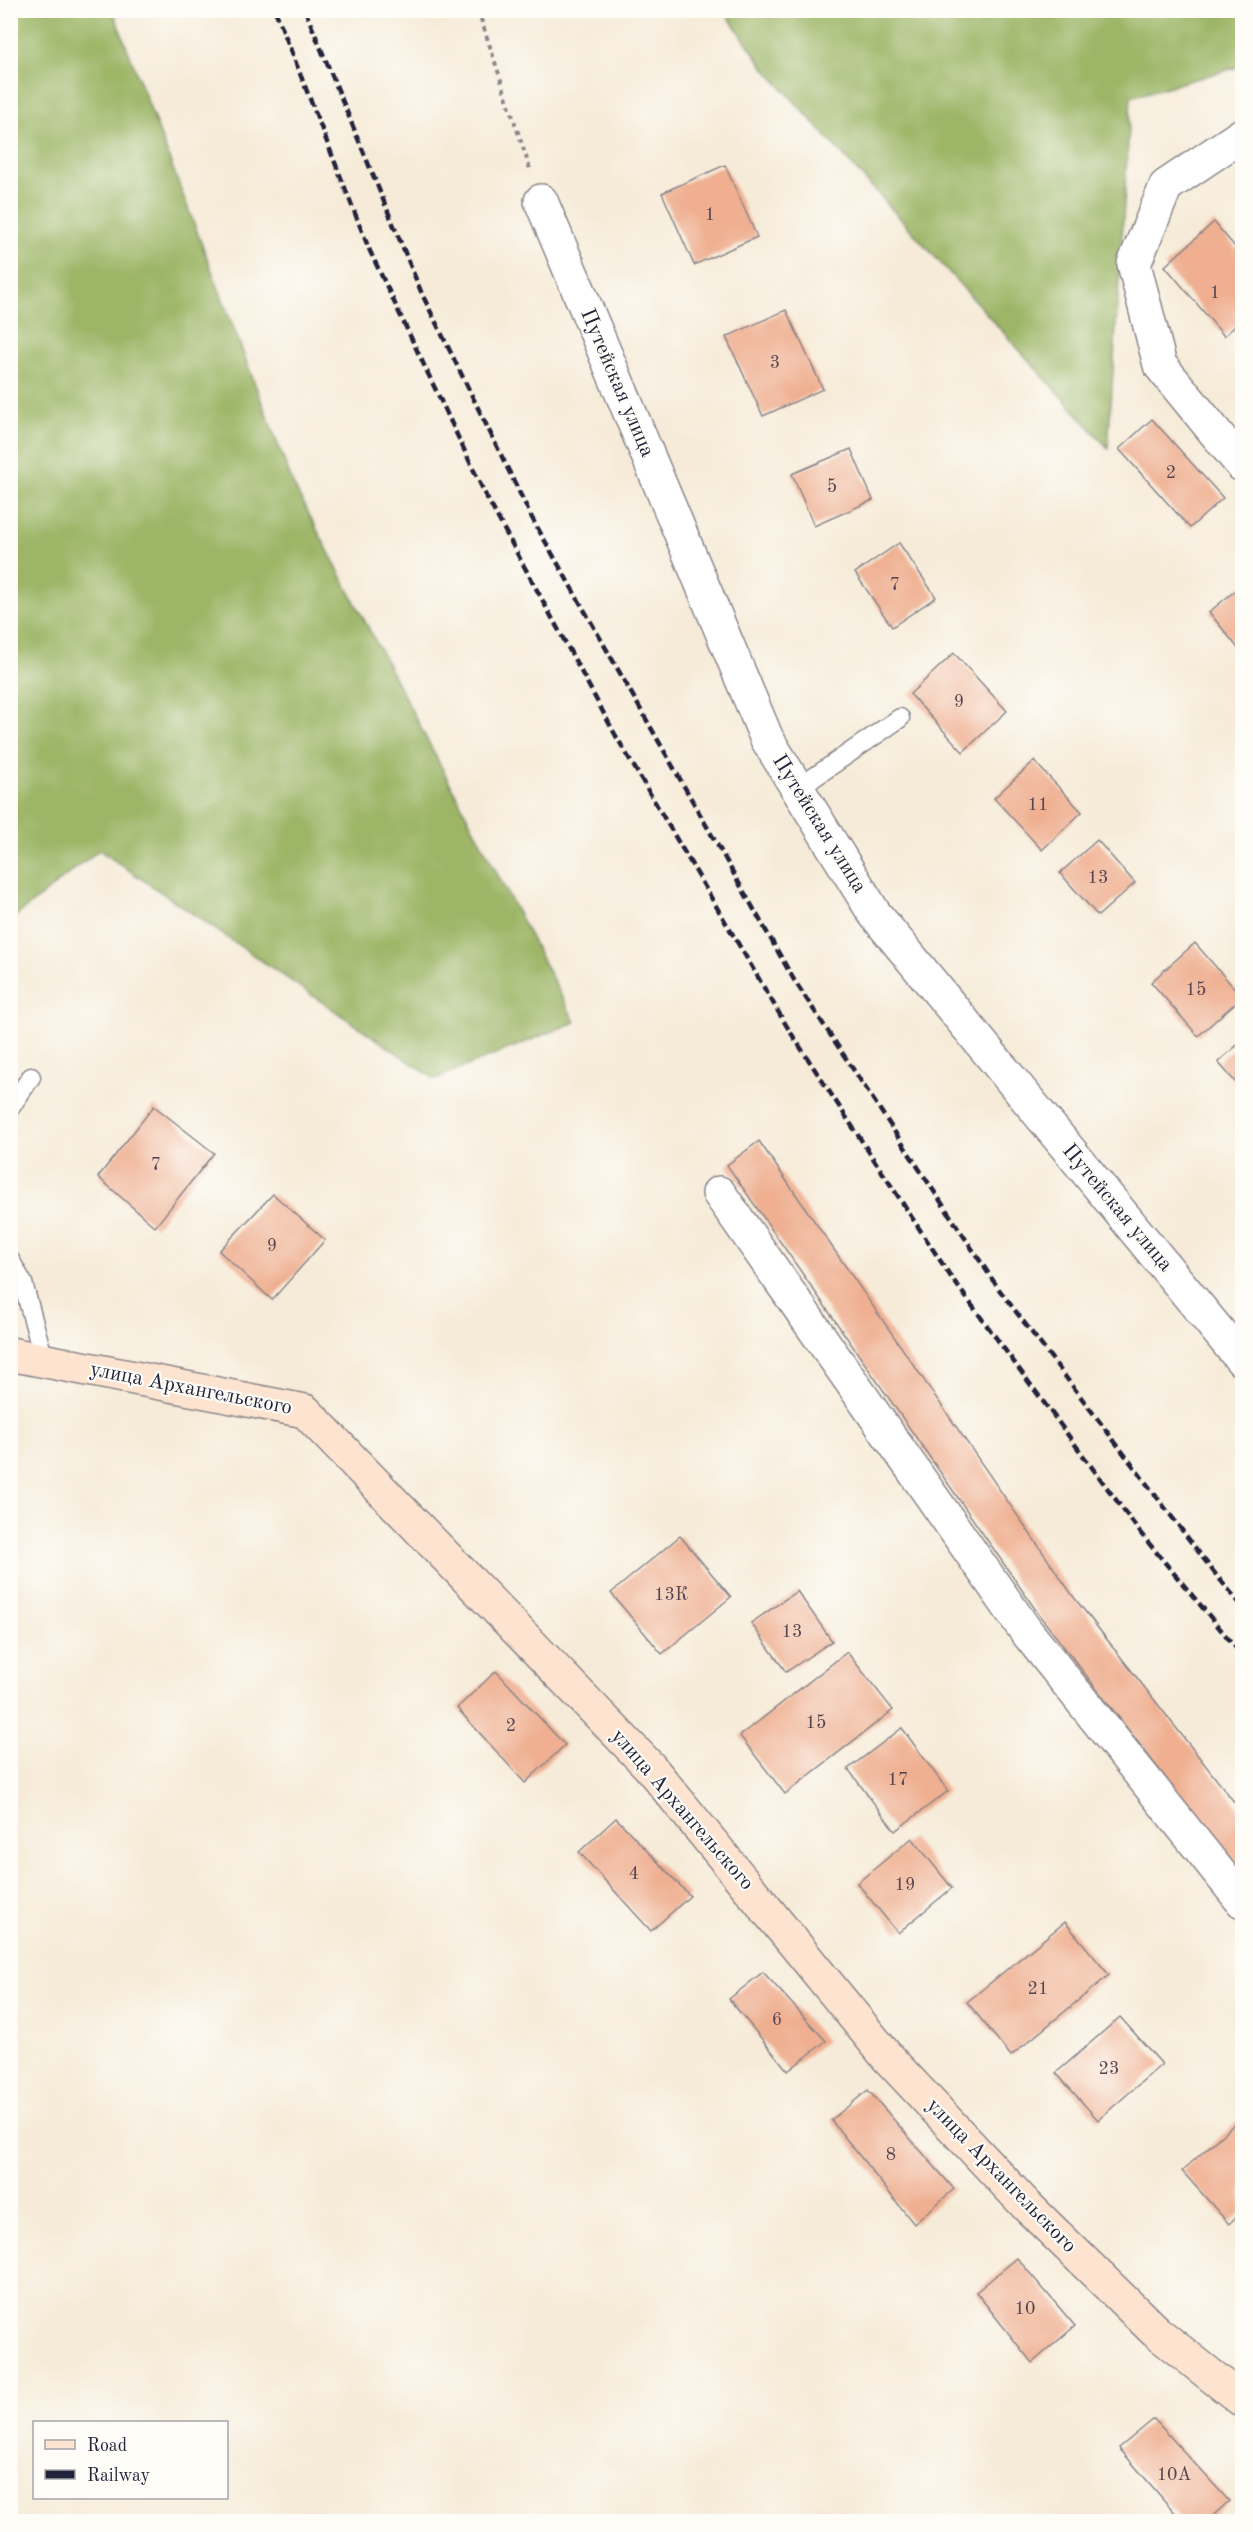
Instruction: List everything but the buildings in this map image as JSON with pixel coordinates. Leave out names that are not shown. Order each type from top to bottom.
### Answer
[{"type":"street","points":[[1242,135],[1166,186],[1134,264],[1160,365],[1242,465]]},
{"type":"street","name":"Путейская улица","points":[[541,201],[767,739],[797,789],[874,913],[1242,1360]]},
{"type":"street","points":[[719,1193],[1026,1631],[1242,1901]]},
{"type":"street","name":"улица Архангельского","points":[[10,1354],[304,1411],[649,1766],[888,2058],[1019,2197],[1155,2331],[1242,2400]]},
{"type":"lane","points":[[797,789],[900,718]]},
{"type":"lane","points":[[10,1108],[31,1077]]},
{"type":"lane","points":[[10,1260],[23,1283],[44,1360]]},
{"type":"path","points":[[478,10],[541,201]]},
{"type":"green space","points":[[11,10],[113,11],[293,484],[575,1022],[435,1079],[99,850],[11,920]]},
{"type":"green space","points":[[724,11],[1242,11],[1242,66],[1131,97],[1108,448],[766,70]]},
{"type":"railway","points":[[275,10],[369,249],[486,496],[616,736],[789,1030],[951,1277],[1142,1535],[1242,1655]]},
{"type":"railway","points":[[305,10],[422,294],[532,518],[794,980],[998,1288],[1242,1606]]}]
